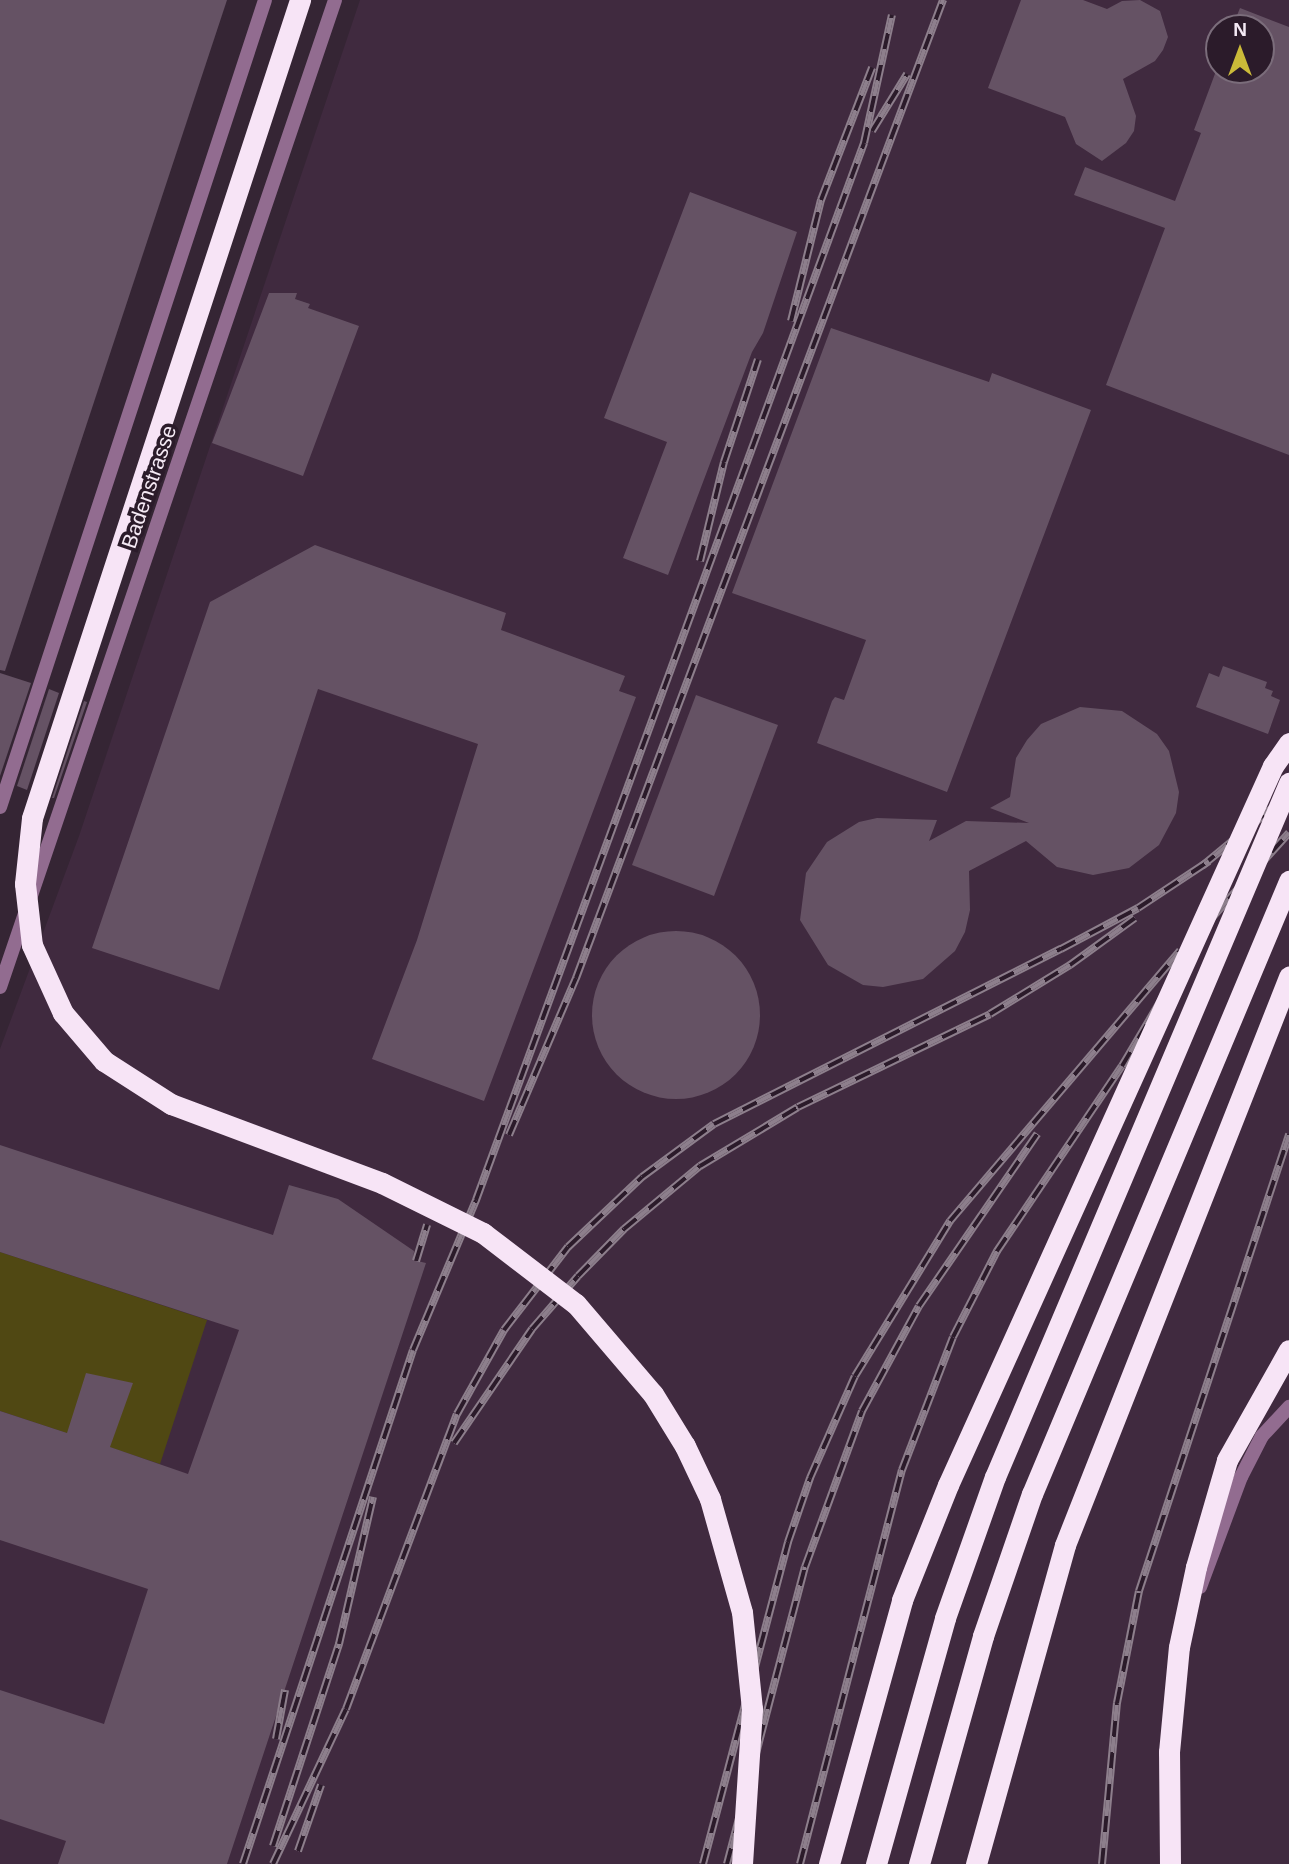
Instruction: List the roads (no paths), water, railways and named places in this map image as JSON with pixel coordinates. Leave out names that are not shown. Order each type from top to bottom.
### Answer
[{"type":"highway","points":[[300,0],[37,796],[24,884],[32,945],[63,1013],[95,1052],[127,1079],[191,1112],[382,1183],[461,1220],[551,1282],[636,1371],[697,1470],[736,1583],[752,1709],[742,1864]]},
{"type":"highway","points":[[829,1864],[868,1712],[926,1537],[1267,779],[1289,743]]},
{"type":"highway","points":[[876,1864],[945,1618],[995,1477],[1289,783]]},
{"type":"highway","points":[[919,1864],[984,1636],[1032,1494],[1289,881]]},
{"type":"highway","points":[[976,1864],[1065,1545],[1289,977]]},
{"type":"highway","points":[[1170,1864],[1169,1752],[1180,1640],[1204,1532],[1227,1460],[1289,1349]]},
{"type":"street","name":"Badenstrasse","points":[[0,807],[265,0]]},
{"type":"street","name":"Badenstrasse","points":[[0,987],[335,0]]},
{"type":"street","points":[[1180,1640],[1241,1477],[1262,1436],[1289,1407]]},
{"type":"railway","points":[[509,1135],[576,978],[943,0]]},
{"type":"railway","points":[[243,1864],[413,1350],[476,1200],[864,143],[892,15]]},
{"type":"railway","points":[[791,321],[821,200],[872,68]]},
{"type":"railway","points":[[872,131],[907,74]]},
{"type":"railway","points":[[700,561],[724,462],[758,359]]},
{"type":"railway","points":[[1202,866],[1289,794]]},
{"type":"railway","points":[[800,1864],[902,1470],[953,1337],[997,1251],[1122,1066],[1207,923],[1289,833]]},
{"type":"railway","points":[[273,1864],[346,1709],[457,1414],[504,1330],[568,1247],[642,1177],[714,1124],[1061,949],[1138,908],[1209,861]]},
{"type":"railway","points":[[454,1443],[532,1329],[578,1276],[624,1229],[700,1166],[798,1107],[990,1014],[1070,965],[1135,918]]},
{"type":"railway","points":[[703,1864],[788,1542],[810,1478],[855,1376],[950,1221],[1180,951]]},
{"type":"railway","points":[[727,1864],[805,1567],[862,1411],[919,1306],[1037,1134]]},
{"type":"railway","points":[[1102,1864],[1117,1703],[1139,1591],[1289,1134]]},
{"type":"railway","points":[[416,1261],[427,1225]]},
{"type":"railway","points":[[273,1846],[339,1644],[373,1497]]},
{"type":"railway","points":[[276,1739],[285,1690]]},
{"type":"railway","points":[[298,1851],[321,1785]]}]
